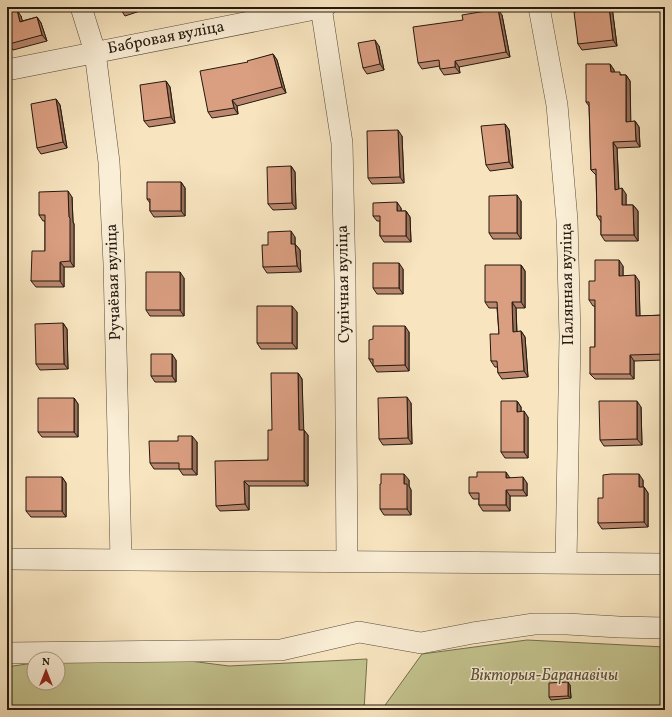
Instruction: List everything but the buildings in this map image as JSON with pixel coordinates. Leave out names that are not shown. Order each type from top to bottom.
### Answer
[{"type":"street","name":"Ручаёвая вуліца","points":[[81,7],[95,52],[109,169],[114,264],[121,560]]},
{"type":"street","name":"Бабровая вуліца","points":[[7,70],[322,7]]},
{"type":"street","name":"Сунічная вуліца","points":[[322,7],[342,143],[347,562]]},
{"type":"street","name":"Палянная вуліца","points":[[539,7],[557,105],[567,220],[570,336],[566,564]]},
{"type":"street","points":[[7,559],[665,564]]},
{"type":"street","points":[[7,653],[281,650],[358,632],[421,643],[473,633],[534,624],[665,628]]},
{"type":"green space","name":"Вікторыя-Баранавічы","points":[[527,640],[665,647],[665,710],[383,710],[422,654]]},
{"type":"green space","points":[[120,652],[229,666],[367,659],[364,710],[7,710],[7,666],[26,664],[26,691],[66,691],[66,659]]}]
